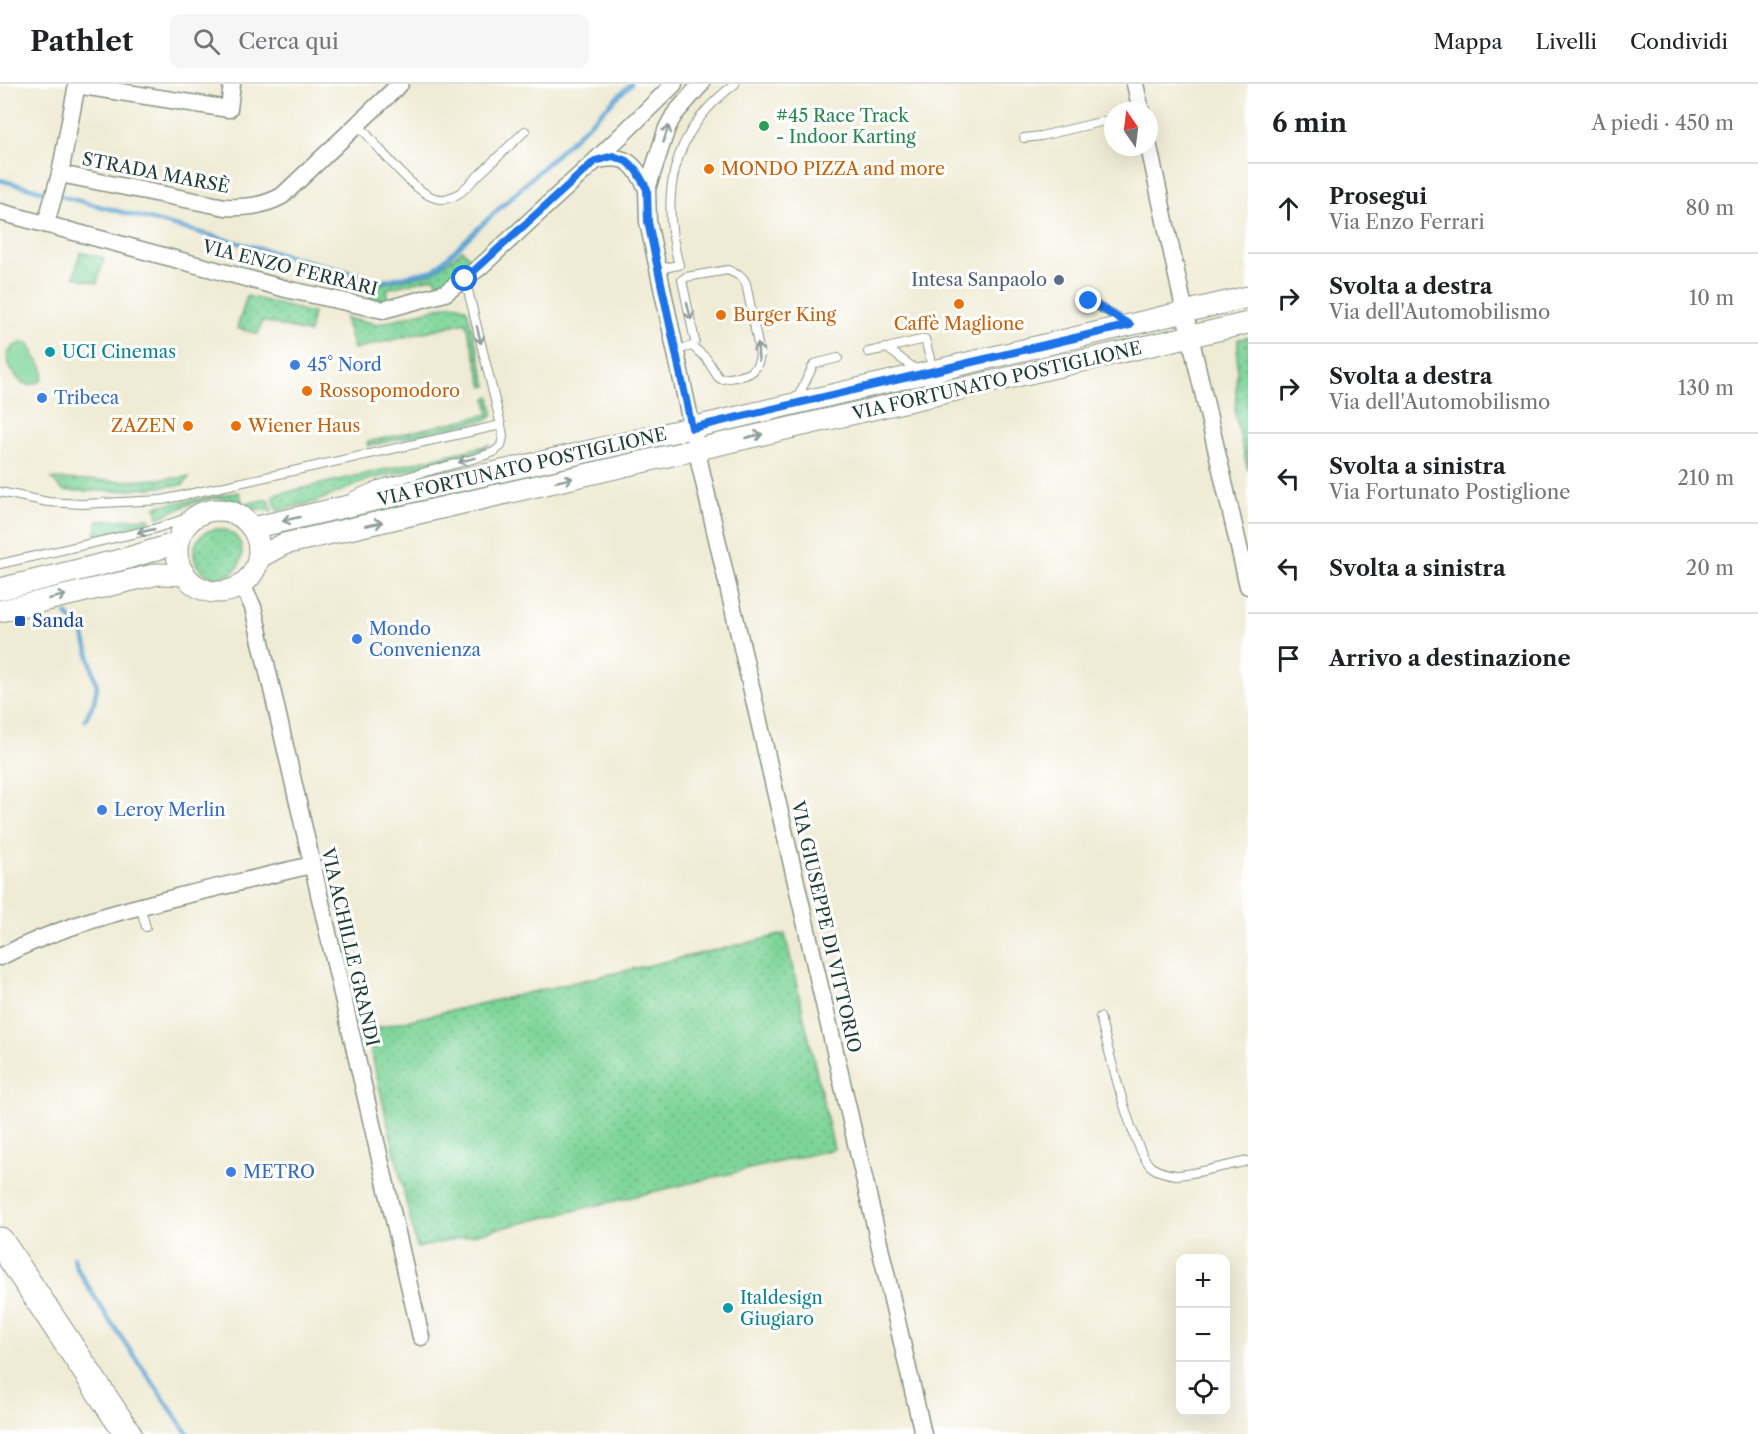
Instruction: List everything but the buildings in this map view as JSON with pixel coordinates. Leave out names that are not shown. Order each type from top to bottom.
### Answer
[{"type":"main road","points":[[0,1241],[128,1434]]},
{"type":"street","points":[[46,224],[59,178],[76,85],[229,109],[232,84]]},
{"type":"street","name":"STRADA MARSÈ","points":[[59,178],[225,207],[249,208],[266,204],[282,196],[400,84]]},
{"type":"street","name":"VIA ENZO FERRARI","points":[[0,212],[290,290],[384,310],[445,293],[465,279],[595,161],[674,84]]},
{"type":"street","points":[[647,189],[667,128],[674,115],[701,84]]},
{"type":"street","points":[[1136,84],[1139,102]]},
{"type":"street","points":[[595,161],[613,156],[626,161],[636,170],[647,189]]},
{"type":"street","points":[[1151,156],[1184,311],[1248,586]]},
{"type":"street","name":"VIA GIUSEPPE DI VITTORIO","points":[[647,189],[648,222],[658,269],[688,346],[692,428],[696,449],[923,1434]]},
{"type":"street","name":"VIA FORTUNATO POSTIGLIONE","points":[[252,528],[692,428],[1248,297]]},
{"type":"street","name":"VIA FORTUNATO POSTIGLIONE","points":[[258,558],[284,544],[1248,323]]},
{"type":"street","points":[[229,512],[252,528],[259,547],[258,558],[251,575],[242,585],[220,592],[206,591],[194,585],[184,575],[176,554],[177,543],[186,525],[202,513],[229,512]]},
{"type":"street","points":[[0,588],[128,558],[177,543]]},
{"type":"street","points":[[0,611],[158,574],[184,575]]},
{"type":"street","name":"VIA ACHILLE GRANDI","points":[[242,585],[253,607],[416,1319],[416,1338]]},
{"type":"street","points":[[0,957],[69,926],[140,906],[311,865]]},
{"type":"lane","points":[[686,277],[679,265],[670,224],[669,207],[680,152],[700,116],[720,95],[735,84]]},
{"type":"lane","points":[[1024,138],[1104,121]]},
{"type":"lane","points":[[358,124],[414,185],[426,195],[437,199],[450,198],[461,192],[525,131]]},
{"type":"lane","points":[[658,269],[679,265]]},
{"type":"lane","points":[[728,270],[742,277],[746,284],[760,355],[759,366],[752,373],[721,378],[706,358],[688,346],[681,282],[686,277],[728,270]]},
{"type":"lane","points":[[317,513],[375,486],[494,452],[501,446],[503,436],[501,425],[465,279]]},
{"type":"lane","points":[[1089,301],[1130,325]]},
{"type":"lane","points":[[867,352],[925,339],[928,373],[939,394]]},
{"type":"lane","points":[[887,348],[928,373]]},
{"type":"lane","points":[[794,404],[814,364],[838,358]]},
{"type":"lane","points":[[0,492],[48,502],[82,504],[162,500],[501,425]]},
{"type":"lane","points":[[0,564],[154,529],[202,513]]},
{"type":"lane","points":[[140,906],[146,927]]},
{"type":"lane","points":[[1100,1017],[1113,1068],[1135,1137],[1145,1160],[1153,1168],[1178,1175],[1248,1161]]},
{"type":"green space","points":[[462,250],[473,261],[443,285],[439,287],[435,277],[387,289],[389,300],[370,301],[373,284],[433,273]]},
{"type":"green space","points":[[80,252],[104,258],[97,283],[74,277]]},
{"type":"green space","points":[[247,296],[313,313],[309,333],[262,321],[258,334],[237,328]]},
{"type":"green space","points":[[452,304],[467,309],[487,386],[483,387],[466,322],[354,349],[345,318],[378,324]]},
{"type":"green space","points":[[1248,337],[1248,470],[1235,415],[1238,339]]},
{"type":"green space","points":[[28,343],[43,371],[41,381],[34,384],[25,384],[10,369],[7,354],[14,346]]},
{"type":"green space","points":[[490,397],[493,413],[489,419],[368,446],[367,442],[489,414],[486,398]]},
{"type":"green space","points":[[490,445],[473,454],[371,479],[315,502],[277,511],[273,495]]},
{"type":"green space","points":[[189,477],[183,485],[115,491],[64,491],[51,479],[126,481]]},
{"type":"green space","points":[[239,492],[243,504],[269,499],[272,511],[256,509],[222,498],[193,503],[158,518],[156,506]]},
{"type":"green space","points":[[150,518],[150,521],[95,537],[98,521]]},
{"type":"green space","points":[[218,529],[235,536],[242,553],[235,570],[218,577],[201,570],[194,553],[201,536]]},
{"type":"green space","points":[[785,934],[834,1149],[417,1248],[366,1030]]},
{"type":"waterway","points":[[0,180],[383,281],[434,270],[631,84]]},
{"type":"waterway","points":[[66,614],[84,636],[97,686],[94,702],[85,720]]},
{"type":"waterway","points":[[74,1257],[76,1267],[108,1318],[188,1434]]},
{"type":"place","name":"#45 Race Track - Indoor Karting","points":[[764,126]]},
{"type":"place","name":"MONDO PIZZA and more","points":[[709,169]]},
{"type":"place","name":"Intesa Sanpaolo","points":[[1059,280]]},
{"type":"place","name":"Caffè Maglione","points":[[959,304]]},
{"type":"place","name":"Burger King","points":[[721,315]]},
{"type":"place","name":"UCI Cinemas","points":[[50,352]]},
{"type":"place","name":"45° Nord","points":[[295,365]]},
{"type":"place","name":"Rossopomodoro","points":[[307,391]]},
{"type":"place","name":"Tribeca","points":[[42,398]]},
{"type":"place","name":"ZAZEN","points":[[188,426]]},
{"type":"place","name":"Wiener Haus","points":[[236,426]]},
{"type":"place","name":"Sanda","points":[[20,621]]},
{"type":"place","name":"Mondo Convenienza","points":[[357,639]]},
{"type":"place","name":"Leroy Merlin","points":[[102,810]]},
{"type":"place","name":"METRO","points":[[231,1172]]},
{"type":"place","name":"Italdesign Giugiaro","points":[[728,1308]]},
{"type":"route","points":[[465,279],[595,161],[613,156],[626,161],[636,170],[647,189],[648,222],[692,428],[1130,325],[1089,301]]}]
